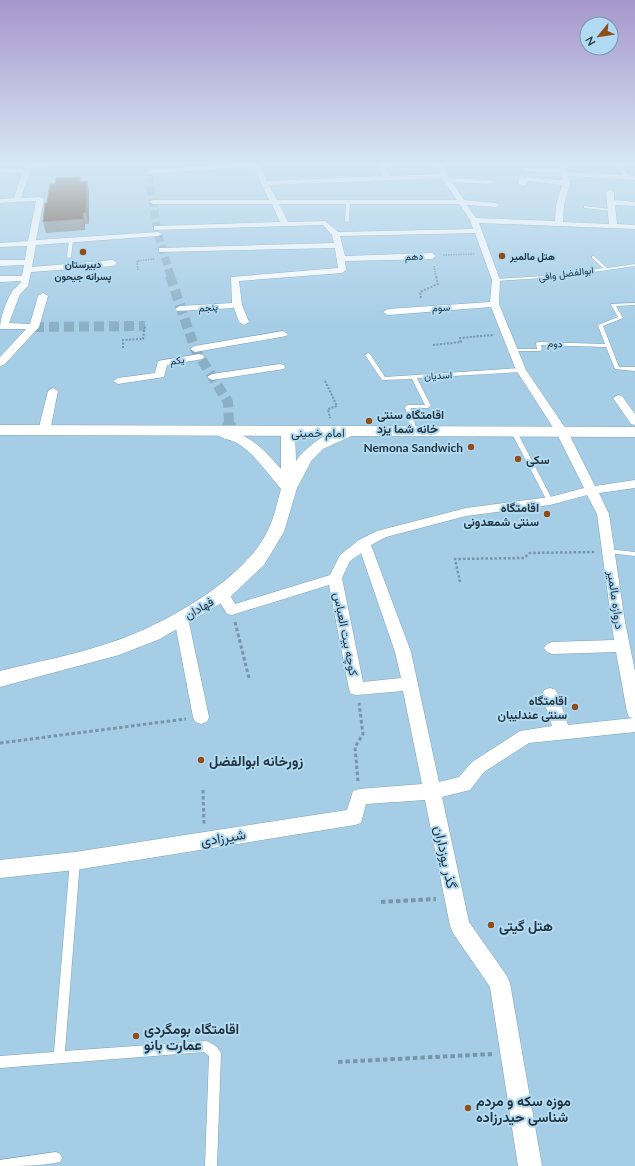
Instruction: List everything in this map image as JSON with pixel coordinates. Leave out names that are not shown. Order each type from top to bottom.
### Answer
[{"type":"main road","name":"امام خمینی","points":[[0,430],[222,432],[635,432]]},
{"type":"street","points":[[34,327],[1,325],[16,293],[24,286],[37,217]]},
{"type":"street","points":[[282,217],[285,224]]},
{"type":"street","points":[[472,217],[496,280],[494,304]]},
{"type":"street","points":[[559,217],[559,224]]},
{"type":"street","points":[[612,217],[613,226]]},
{"type":"street","points":[[474,220],[635,227]]},
{"type":"street","points":[[162,250],[204,238],[285,224],[325,223],[336,234],[342,270],[234,278],[237,305],[244,322]]},
{"type":"street","points":[[0,245],[71,240],[158,231],[204,238],[338,245]]},
{"type":"street","points":[[336,234],[478,232]]},
{"type":"street","name":"دهم","points":[[341,259],[432,256]]},
{"type":"street","points":[[0,263],[27,270]]},
{"type":"street","points":[[0,279],[27,270],[114,263]]},
{"type":"street","points":[[0,363],[34,327],[43,296]]},
{"type":"street","name":"سوم","points":[[388,312],[424,308],[494,304]]},
{"type":"street","name":"دروازه مالمیر","points":[[494,304],[521,370],[562,432],[603,514],[623,646],[635,712]]},
{"type":"street","name":"پنجم","points":[[180,309],[237,305]]},
{"type":"street","name":"یکم","points":[[118,381],[160,375],[162,363],[197,353],[283,334]]},
{"type":"street","points":[[212,377],[280,367]]},
{"type":"street","points":[[44,431],[53,391]]},
{"type":"street","points":[[618,398],[635,422]]},
{"type":"street","points":[[222,432],[241,439],[254,448],[289,488],[306,455],[318,445],[342,432]]},
{"type":"street","name":"فهادان","points":[[0,679],[112,650],[153,634],[222,594],[258,561],[276,532],[289,488],[288,432]]},
{"type":"street","points":[[222,594],[232,610],[335,578],[345,558],[364,543],[382,534],[466,512],[550,501],[591,490],[635,484]]},
{"type":"street","name":"گذر يوزداران","points":[[364,543],[403,652],[460,926],[500,983],[530,1166]]},
{"type":"street","name":"کوچه بيت العباس","points":[[335,578],[357,689]]},
{"type":"street","points":[[181,618],[200,717]]},
{"type":"street","points":[[552,648],[623,646]]},
{"type":"street","points":[[357,689],[410,684]]},
{"type":"street","points":[[550,695],[562,732]]},
{"type":"street","points":[[359,797],[432,791],[464,784],[478,767],[526,736],[635,725]]},
{"type":"street","name":"شیرزادی","points":[[0,869],[75,860],[355,817],[359,797]]},
{"type":"lane","points":[[69,257],[71,240]]},
{"type":"lane","points":[[593,257],[605,268]]},
{"type":"lane","name":"ابوالفضل وافی","points":[[496,280],[559,276],[635,264]]},
{"type":"lane","points":[[635,304],[613,305],[621,318],[600,325],[607,346],[617,368],[635,369]]},
{"type":"lane","name":"دوم","points":[[512,350],[540,350],[538,343],[607,346]]},
{"type":"lane","name":"اسدیان","points":[[368,355],[384,379],[521,370]]},
{"type":"lane","points":[[414,377],[428,406],[408,407],[414,432]]},
{"type":"lane","points":[[514,432],[550,501]]},
{"type":"lane","points":[[609,551],[635,554]]},
{"type":"lane","points":[[59,1057],[75,860]]},
{"type":"lane","points":[[0,1062],[206,1046],[214,1054],[211,1166]]},
{"type":"lane","points":[[0,1166],[56,1158]]},
{"type":"path","name":"دهم","points":[[432,256],[486,254]]},
{"type":"path","points":[[424,308],[420,292],[438,284],[432,256]]},
{"type":"path","points":[[138,270],[137,261],[158,259]]},
{"type":"path","points":[[123,348],[123,340],[143,339],[145,326]]},
{"type":"path","points":[[433,345],[461,342],[460,338],[506,334]]},
{"type":"path","points":[[325,382],[337,406],[328,409],[342,432]]},
{"type":"path","points":[[460,582],[455,559],[524,558],[530,553],[609,551]]},
{"type":"path","points":[[232,610],[249,678]]},
{"type":"path","points":[[357,689],[363,734],[355,747],[359,797]]},
{"type":"path","points":[[0,743],[200,717]]},
{"type":"path","points":[[203,790],[205,840]]},
{"type":"path","points":[[381,902],[455,898]]},
{"type":"path","points":[[338,1062],[511,1052]]},
{"type":"building","points":[[43,217],[83,217],[83,219],[43,222]]},
{"type":"tunnel","points":[[155,217],[158,234],[171,277]]},
{"type":"tunnel","points":[[170,276],[195,349],[228,402],[229,423]]},
{"type":"tunnel","points":[[34,327],[145,326]]},
{"type":"tunnel","points":[[229,423],[229,432]]},
{"type":"place","name":"دبیرستان پسرانه جیحون","points":[[83,252]]},
{"type":"place","name":"هتل مالمير","points":[[502,256]]},
{"type":"place","name":"اقامتگاه سنتی خانه شما یزد","points":[[369,421]]},
{"type":"place","name":"Nemona Sandwich","points":[[471,447]]},
{"type":"place","name":"سکی","points":[[518,459]]},
{"type":"place","name":"اقامتگاه سنتی شمعدونی","points":[[547,514]]},
{"type":"place","name":"اقامتگاه سنتی عندلیبان","points":[[575,707]]},
{"type":"place","name":"زورخانه ابوالفضل","points":[[201,760]]},
{"type":"place","name":"هتل گیتی","points":[[491,925]]},
{"type":"place","name":"اقامتگاه بومگردی عمارت بانو","points":[[136,1036]]},
{"type":"place","name":"موزه سکه و مردم شناسی حیدرزاده","points":[[468,1108]]}]
